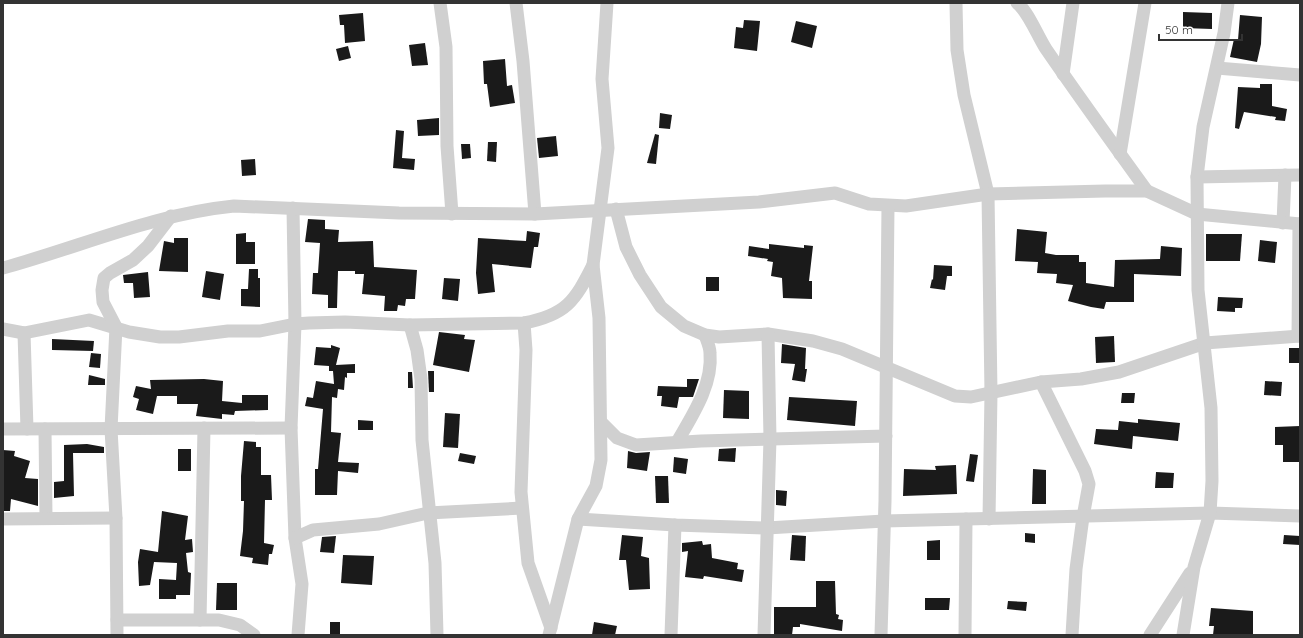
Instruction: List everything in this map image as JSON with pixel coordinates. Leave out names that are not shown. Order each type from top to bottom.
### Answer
[{"type":"street","points":[[440,3],[446,47],[447,146],[452,214]]},
{"type":"street","points":[[516,3],[523,61],[535,214]]},
{"type":"street","points":[[550,632],[578,519],[596,486],[601,460],[599,318],[593,265],[608,148],[602,79],[607,3]]},
{"type":"street","points":[[956,3],[957,50],[964,95],[988,194],[991,393],[989,518]]},
{"type":"street","points":[[1017,3],[1021,6],[1037,35],[1063,74],[1147,191]]},
{"type":"street","points":[[1063,74],[1073,3]]},
{"type":"street","points":[[1120,154],[1145,3]]},
{"type":"street","points":[[1183,635],[1194,567],[1210,513],[1212,481],[1211,408],[1198,290],[1197,176],[1203,127],[1217,68],[1228,3]]},
{"type":"street","points":[[1217,68],[1300,75]]},
{"type":"street","points":[[1283,223],[1285,175]]},
{"type":"street","points":[[1197,176],[1300,175]]},
{"type":"street","points":[[3,268],[70,249],[153,220],[234,206],[452,214],[535,214],[616,208],[759,202],[835,193],[869,204],[906,206],[943,202],[988,194],[1105,190],[1147,191],[1197,214],[1300,224],[1299,336],[1205,343],[1119,372],[1081,379],[1041,382],[971,398],[955,396],[842,349],[813,341],[768,334],[735,337],[705,335],[684,326],[662,307],[640,275],[626,247],[616,208]]},
{"type":"street","points":[[881,635],[886,436],[888,206]]},
{"type":"street","points":[[293,208],[295,324],[291,428],[295,538],[302,584],[298,635]]},
{"type":"street","points":[[117,635],[116,518],[111,429],[116,327],[103,302],[102,290],[104,278],[133,260],[148,246],[171,216]]},
{"type":"street","points":[[3,329],[24,333],[89,320],[129,332],[160,337],[179,337],[228,331],[260,331],[295,324],[344,322],[410,325],[524,323],[541,320],[564,309],[579,293],[593,265]]},
{"type":"street","points":[[524,323],[526,350],[521,492],[522,508],[528,563],[550,632]]},
{"type":"street","points":[[410,325],[417,350],[421,379],[422,440],[428,513],[435,563],[437,635]]},
{"type":"street","points":[[24,333],[27,429]]},
{"type":"street","points":[[764,635],[770,439],[768,334]]},
{"type":"street","points":[[677,442],[699,403],[708,379],[710,352],[705,335]]},
{"type":"street","points":[[1041,382],[1085,471],[1089,484],[1082,516],[1076,569],[1072,635]]},
{"type":"street","points":[[601,422],[617,438],[636,445],[677,442],[886,436]]},
{"type":"street","points":[[200,620],[204,428]]},
{"type":"street","points":[[3,429],[291,428]]},
{"type":"street","points":[[45,429],[46,518]]},
{"type":"street","points":[[295,538],[313,530],[379,524],[428,513],[522,508]]},
{"type":"street","points":[[578,519],[675,525],[767,528],[884,521],[1210,513],[1300,516]]},
{"type":"street","points":[[3,519],[116,518]]},
{"type":"street","points":[[965,635],[966,519]]},
{"type":"street","points":[[671,635],[675,525]]},
{"type":"street","points":[[1150,635],[1194,567]]},
{"type":"street","points":[[117,620],[219,620],[240,625],[254,635]]},
{"type":"building","points":[[1183,12],[1212,13],[1212,29],[1183,28]]},
{"type":"building","points":[[363,13],[365,41],[345,43],[344,25],[340,25],[339,15]]},
{"type":"building","points":[[1240,15],[1262,17],[1261,44],[1257,62],[1230,57],[1234,39],[1238,40]]},
{"type":"building","points":[[744,20],[760,21],[757,51],[734,48],[736,27],[743,28]]},
{"type":"building","points":[[796,21],[817,26],[812,48],[791,42]]},
{"type":"building","points":[[425,43],[428,65],[412,66],[409,45]]},
{"type":"building","points":[[348,46],[351,58],[339,61],[336,49]]},
{"type":"building","points":[[505,59],[507,86],[512,85],[515,103],[490,107],[487,84],[484,84],[483,61]]},
{"type":"building","points":[[1260,84],[1272,84],[1272,106],[1287,109],[1285,121],[1275,120],[1276,117],[1244,112],[1239,129],[1235,128],[1238,87],[1260,88]]},
{"type":"building","points":[[660,113],[672,115],[670,129],[659,128]]},
{"type":"building","points":[[439,118],[439,135],[418,136],[417,120]]},
{"type":"building","points":[[396,130],[404,131],[402,158],[415,159],[414,170],[393,168]]},
{"type":"building","points":[[655,134],[659,135],[656,164],[647,163]]},
{"type":"building","points":[[556,136],[558,156],[539,158],[537,138]]},
{"type":"building","points":[[488,142],[497,142],[496,162],[487,161]]},
{"type":"building","points":[[461,144],[470,144],[471,158],[462,159]]},
{"type":"building","points":[[255,159],[256,175],[242,176],[241,160]]},
{"type":"building","points":[[308,219],[325,220],[325,229],[339,230],[338,242],[373,241],[374,267],[417,270],[415,299],[406,299],[405,306],[398,305],[397,311],[384,311],[385,296],[362,294],[364,274],[355,274],[355,271],[338,271],[337,308],[328,308],[328,295],[312,294],[313,273],[318,273],[320,243],[305,242]]},
{"type":"building","points":[[1017,229],[1047,232],[1045,253],[1056,255],[1079,255],[1079,262],[1086,262],[1086,283],[1114,287],[1115,260],[1160,259],[1161,246],[1182,248],[1181,276],[1134,274],[1134,302],[1106,302],[1104,309],[1068,301],[1073,285],[1056,283],[1057,274],[1037,273],[1038,262],[1015,261]]},
{"type":"building","points":[[527,231],[540,233],[538,247],[534,247],[531,268],[492,264],[495,292],[478,294],[476,273],[478,238],[526,241]]},
{"type":"building","points":[[246,233],[246,242],[255,242],[255,264],[236,264],[236,234]]},
{"type":"building","points":[[1206,234],[1242,234],[1240,261],[1206,261]]},
{"type":"building","points":[[174,238],[188,238],[188,272],[159,271],[164,241],[174,243]]},
{"type":"building","points":[[1260,240],[1277,242],[1275,263],[1258,261]]},
{"type":"building","points":[[769,244],[804,248],[804,245],[813,246],[809,281],[812,281],[812,299],[783,298],[782,278],[771,276],[773,262],[767,261],[768,259],[748,256],[749,246],[769,249]]},
{"type":"building","points":[[934,265],[952,266],[952,276],[947,276],[945,290],[930,288],[932,279],[933,280]]},
{"type":"building","points":[[249,269],[258,269],[258,278],[260,278],[260,307],[241,306],[241,289],[248,289]]},
{"type":"building","points":[[206,271],[224,274],[220,300],[202,297]]},
{"type":"building","points":[[148,272],[150,297],[134,298],[133,283],[124,283],[123,275]]},
{"type":"building","points":[[706,277],[719,277],[719,291],[706,291]]},
{"type":"building","points":[[444,278],[460,279],[458,301],[442,299]]},
{"type":"building","points":[[1218,297],[1243,298],[1242,308],[1235,308],[1235,312],[1217,311]]},
{"type":"building","points":[[439,332],[465,335],[464,339],[475,340],[469,372],[433,365]]},
{"type":"building","points":[[1114,336],[1115,362],[1096,363],[1095,337]]},
{"type":"building","points":[[52,339],[94,341],[93,351],[52,350]]},
{"type":"building","points":[[782,344],[806,348],[805,369],[807,369],[805,382],[792,380],[795,364],[781,363]]},
{"type":"building","points":[[331,345],[340,348],[336,365],[355,364],[355,373],[347,373],[347,378],[345,377],[344,390],[338,389],[337,398],[332,397],[331,432],[341,433],[338,462],[359,463],[358,473],[338,471],[337,495],[315,495],[315,469],[318,469],[323,409],[305,406],[307,397],[313,398],[316,381],[334,384],[333,371],[329,371],[329,366],[314,365],[316,347],[331,348]]},
{"type":"building","points":[[1289,348],[1300,348],[1300,363],[1289,363]]},
{"type":"building","points":[[91,353],[101,354],[100,368],[89,367]]},
{"type":"building","points":[[428,371],[434,371],[434,392],[429,392]]},
{"type":"building","points":[[408,372],[412,372],[413,388],[408,388]]},
{"type":"building","points":[[89,375],[105,379],[105,385],[88,385]]},
{"type":"building","points":[[204,379],[223,381],[222,401],[242,403],[242,395],[268,395],[268,410],[235,411],[234,415],[222,414],[222,419],[196,416],[198,404],[177,404],[177,396],[157,396],[153,414],[136,410],[139,399],[133,397],[136,386],[151,389],[150,380]]},
{"type":"building","points":[[687,379],[699,379],[693,397],[679,397],[677,408],[661,406],[662,396],[657,396],[658,386],[687,387]]},
{"type":"building","points":[[1265,381],[1282,382],[1281,396],[1264,395]]},
{"type":"building","points":[[724,390],[749,391],[749,419],[723,418]]},
{"type":"building","points":[[1122,393],[1135,393],[1134,403],[1121,403]]},
{"type":"building","points":[[789,397],[857,401],[855,426],[787,420]]},
{"type":"building","points":[[445,413],[460,414],[458,448],[443,447]]},
{"type":"building","points":[[1138,419],[1180,423],[1178,441],[1133,436],[1132,449],[1094,444],[1096,429],[1118,430],[1119,421],[1138,423]]},
{"type":"building","points":[[358,420],[373,421],[373,430],[358,430]]},
{"type":"building","points":[[1300,426],[1300,462],[1283,462],[1283,445],[1275,445],[1275,427]]},
{"type":"building","points":[[244,441],[256,442],[256,447],[261,447],[261,475],[271,475],[272,500],[265,500],[264,543],[274,545],[272,554],[269,554],[268,565],[252,563],[253,558],[240,556],[243,531],[244,501],[241,501],[241,476]]},
{"type":"building","points":[[87,444],[104,447],[104,453],[73,453],[74,496],[54,498],[54,482],[64,481],[64,445]]},
{"type":"building","points":[[736,448],[735,462],[718,461],[719,449]]},
{"type":"building","points":[[178,449],[191,449],[191,471],[178,471]]},
{"type":"building","points":[[3,450],[15,451],[14,456],[30,461],[25,478],[38,479],[38,506],[11,499],[10,511],[3,511]]},
{"type":"building","points":[[628,451],[636,453],[650,452],[647,471],[627,468]]},
{"type":"building","points":[[460,453],[476,456],[474,464],[458,461]]},
{"type":"building","points":[[970,454],[978,455],[974,482],[966,481]]},
{"type":"building","points":[[674,457],[688,459],[686,474],[673,472]]},
{"type":"building","points":[[956,465],[957,494],[903,496],[904,469],[936,470],[935,466]]},
{"type":"building","points":[[1033,469],[1046,470],[1046,504],[1032,504]]},
{"type":"building","points":[[1156,472],[1174,473],[1173,488],[1155,488]]},
{"type":"building","points":[[655,476],[668,476],[669,503],[656,503]]},
{"type":"building","points":[[776,490],[787,491],[786,506],[776,505]]},
{"type":"building","points":[[162,511],[188,516],[185,540],[192,539],[193,552],[186,553],[188,572],[191,573],[190,595],[176,595],[176,599],[159,599],[159,579],[176,580],[177,563],[154,562],[150,585],[139,586],[138,562],[140,549],[158,552]]},
{"type":"building","points":[[1025,533],[1035,534],[1035,543],[1025,542]]},
{"type":"building","points":[[622,535],[643,537],[641,556],[649,558],[650,589],[629,590],[626,560],[619,560]]},
{"type":"building","points":[[792,535],[806,536],[805,561],[790,560]]},
{"type":"building","points":[[1284,535],[1300,536],[1300,545],[1283,544]]},
{"type":"building","points":[[336,536],[334,553],[320,552],[322,537]]},
{"type":"building","points":[[940,540],[940,560],[927,560],[927,541]]},
{"type":"building","points":[[702,541],[703,545],[711,544],[712,558],[738,563],[737,569],[744,570],[742,582],[704,576],[703,579],[685,577],[688,551],[682,552],[682,543]]},
{"type":"building","points":[[343,555],[374,556],[372,585],[341,583]]},
{"type":"building","points":[[816,581],[835,581],[836,614],[839,615],[838,619],[843,620],[842,631],[800,624],[800,627],[793,627],[792,635],[774,635],[774,607],[816,607]]},
{"type":"building","points":[[217,583],[237,583],[237,610],[216,610]]},
{"type":"building","points":[[925,598],[950,598],[949,610],[925,610]]},
{"type":"building","points":[[1008,601],[1027,602],[1026,611],[1007,609]]},
{"type":"building","points":[[1211,608],[1253,611],[1253,635],[1213,635],[1214,626],[1209,626]]},
{"type":"building","points":[[330,622],[340,622],[340,635],[330,635]]},
{"type":"building","points":[[594,622],[617,626],[615,635],[592,635]]}]
